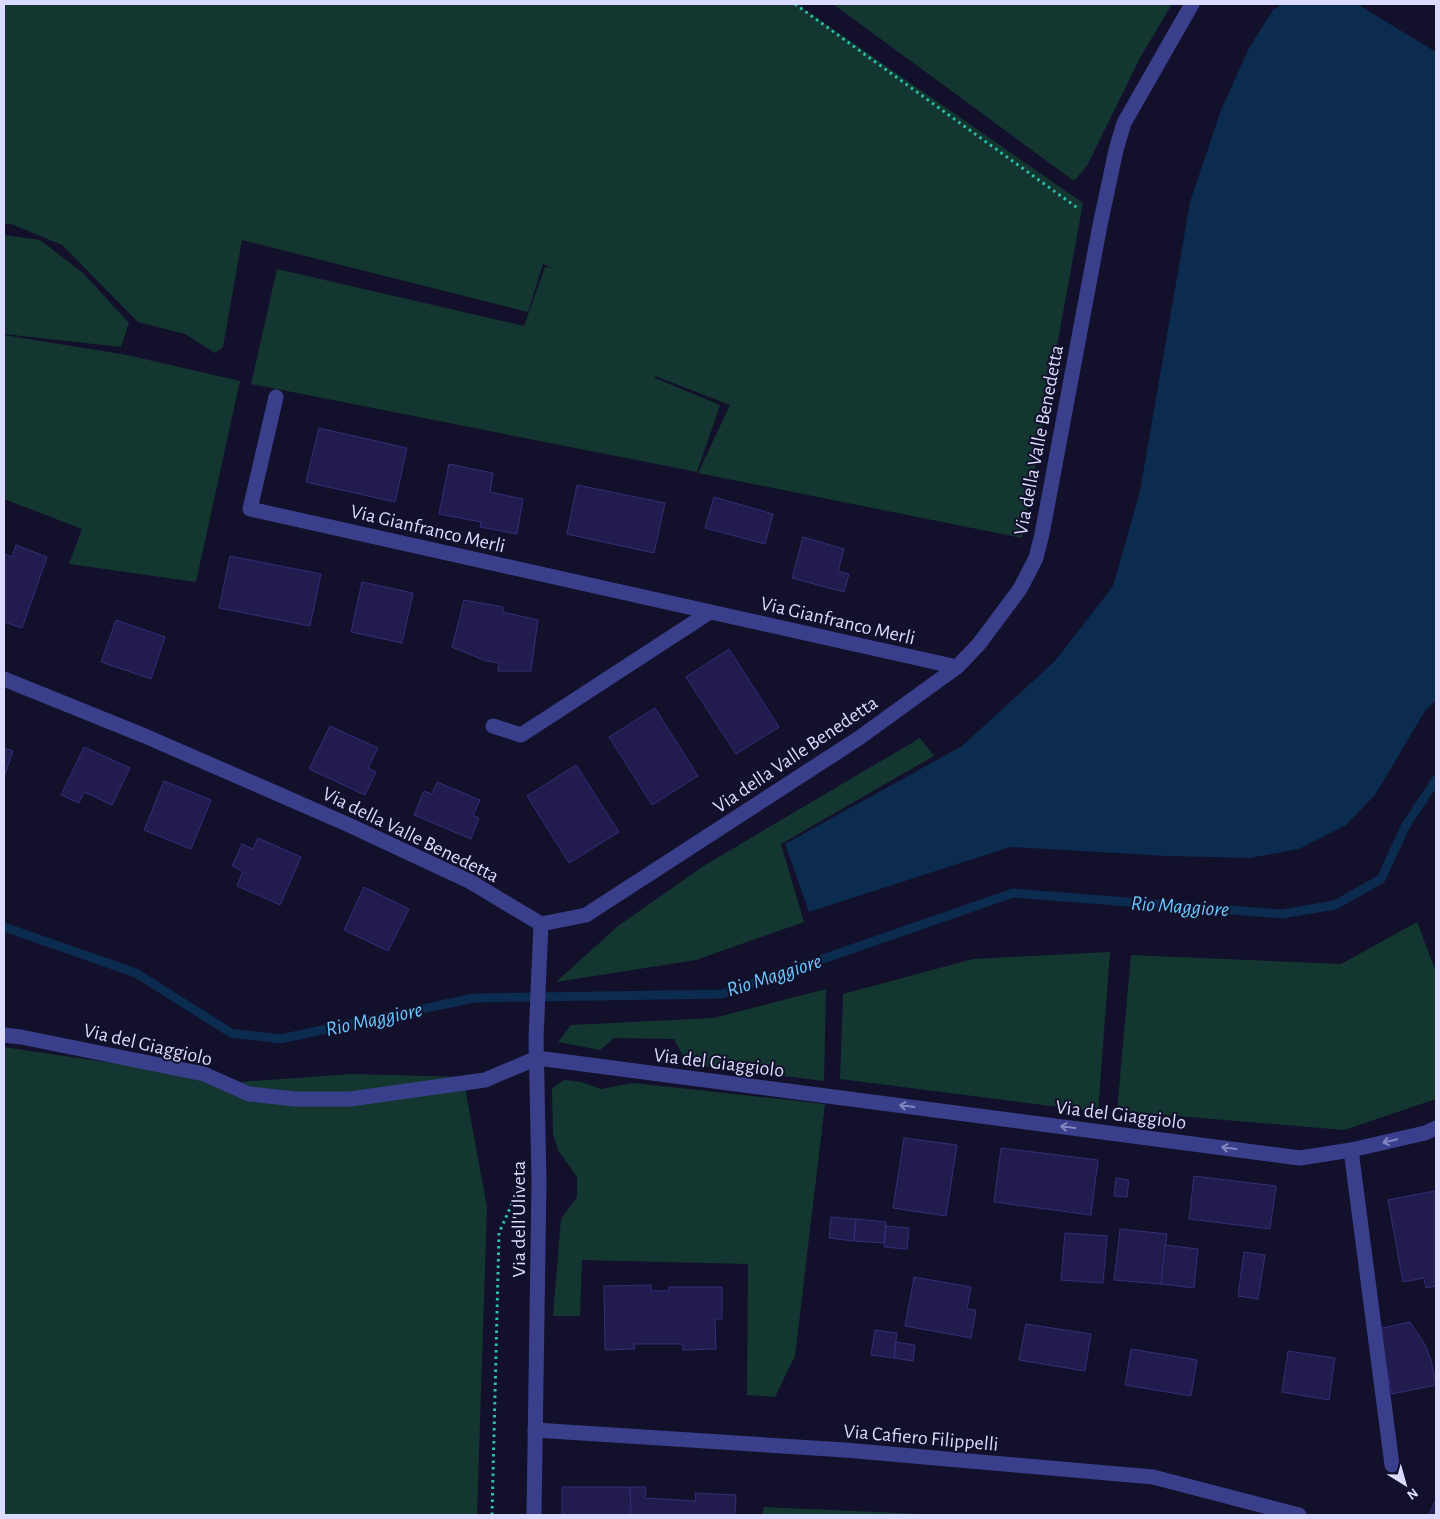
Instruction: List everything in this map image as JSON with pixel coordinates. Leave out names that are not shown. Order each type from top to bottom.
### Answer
[{"type":"street","name":"Via della Valle Benedetta","points":[[4,679],[145,736],[349,825],[471,882],[541,924],[586,914],[859,738],[956,667],[979,644],[1001,617],[1020,589],[1036,558],[1042,534],[1100,225],[1116,150],[1124,123],[1192,4]]},
{"type":"street","name":"Via Gianfranco Merli","points":[[276,397],[250,509],[956,667]]},
{"type":"street","points":[[493,726],[521,735],[710,612]]},
{"type":"street","name":"Via dell'Uliveta","points":[[534,1515],[539,1182],[537,1032],[541,924]]},
{"type":"street","name":"Via del Giaggiolo","points":[[4,1035],[204,1074],[249,1094],[295,1099],[350,1099],[485,1080],[537,1058],[1300,1158],[1351,1150],[1425,1133],[1436,1128]]},
{"type":"street","points":[[1351,1150],[1392,1466]]},
{"type":"street","name":"Via Cafiero Filippelli","points":[[535,1430],[845,1450],[1153,1477],[1299,1515]]},
{"type":"path","points":[[795,4],[1100,225]]},
{"type":"path","points":[[492,1515],[499,1233],[516,1196],[539,1182]]},
{"type":"green space","points":[[4,4],[797,4],[1083,203],[1022,538],[698,473],[730,405],[655,376],[655,378],[720,405],[697,472],[251,384],[277,269],[524,326],[545,267],[552,268],[543,264],[528,312],[242,240],[223,347],[215,353],[185,334],[138,322],[62,245],[11,224],[4,224]]},
{"type":"green space","points":[[833,4],[1172,4],[1140,58],[1087,166],[1074,181]]},
{"type":"green space","points":[[4,235],[40,240],[83,273],[129,323],[121,347],[4,334]]},
{"type":"green space","points":[[4,335],[127,355],[240,381],[196,582],[69,564],[82,529],[4,499]]},
{"type":"green space","points":[[920,738],[934,756],[781,844],[804,922],[696,960],[556,982],[618,926],[705,865]]},
{"type":"green space","points":[[1417,922],[1436,972],[1436,1099],[1344,1130],[1117,1111],[1131,955],[1341,964]]},
{"type":"green space","points":[[1110,952],[1098,1112],[840,1079],[843,994],[973,959]]},
{"type":"green space","points":[[826,989],[824,1081],[687,1064],[674,1039],[614,1038],[600,1050],[558,1042],[571,1025],[714,1018]]},
{"type":"green space","points":[[4,1047],[240,1082],[352,1074],[463,1077],[487,1207],[477,1515],[4,1515]]},
{"type":"green space","points":[[565,1080],[581,1082],[601,1089],[633,1083],[825,1104],[795,1356],[775,1397],[747,1395],[748,1264],[582,1260],[580,1316],[553,1316],[561,1219],[577,1197],[577,1177],[558,1150],[553,1134],[552,1089]]},
{"type":"green space","points":[[764,1507],[944,1515],[762,1515]]},
{"type":"water","points":[[1283,4],[1357,4],[1436,52],[1436,700],[1425,711],[1375,795],[1346,825],[1299,849],[1250,858],[1167,856],[1010,847],[809,912],[785,844],[962,746],[1055,661],[1113,586],[1140,491],[1190,202],[1221,110],[1249,48],[1273,10]]},
{"type":"building","points":[[319,428],[407,448],[395,502],[306,482]]},
{"type":"building","points":[[449,464],[493,473],[490,492],[523,499],[517,534],[480,527],[481,522],[439,514]]},
{"type":"building","points":[[577,485],[665,503],[654,553],[567,534]]},
{"type":"building","points":[[714,497],[773,514],[765,544],[705,528]]},
{"type":"building","points":[[803,537],[844,549],[838,571],[849,574],[844,592],[792,578]]},
{"type":"building","points":[[16,545],[47,557],[22,628],[4,622],[4,554],[12,557]]},
{"type":"building","points":[[230,556],[321,574],[310,626],[219,608]]},
{"type":"building","points":[[362,582],[413,593],[402,643],[351,632]]},
{"type":"building","points":[[464,600],[503,607],[503,612],[538,620],[531,671],[498,671],[499,663],[486,661],[452,647]]},
{"type":"building","points":[[116,620],[165,637],[151,679],[101,662]]},
{"type":"building","points":[[729,649],[779,727],[736,754],[686,677]]},
{"type":"building","points":[[655,708],[698,776],[652,805],[609,737]]},
{"type":"building","points":[[330,726],[378,748],[368,768],[376,772],[365,795],[309,769]]},
{"type":"building","points":[[84,747],[130,768],[112,805],[84,792],[79,803],[61,795]]},
{"type":"building","points":[[4,748],[13,751],[4,777]]},
{"type":"building","points":[[576,765],[619,832],[569,863],[527,796]]},
{"type":"building","points":[[164,781],[211,800],[191,849],[144,830]]},
{"type":"building","points":[[437,782],[480,800],[473,815],[479,818],[471,839],[414,815],[424,791],[432,794]]},
{"type":"building","points":[[258,838],[301,857],[280,905],[237,886],[243,871],[232,866],[242,844],[253,849]]},
{"type":"building","points":[[364,887],[409,909],[388,951],[344,930]]},
{"type":"building","points":[[904,1138],[957,1145],[946,1216],[893,1208]]},
{"type":"building","points":[[1001,1148],[1098,1160],[1091,1215],[994,1202]]},
{"type":"building","points":[[1194,1176],[1276,1186],[1270,1229],[1189,1219]]},
{"type":"building","points":[[1116,1178],[1129,1180],[1127,1197],[1114,1196]]},
{"type":"building","points":[[1435,1191],[1436,1286],[1426,1288],[1424,1278],[1403,1282],[1388,1200]]},
{"type":"building","points":[[831,1217],[856,1219],[854,1241],[829,1238]]},
{"type":"building","points":[[856,1219],[886,1222],[884,1243],[854,1241]]},
{"type":"building","points":[[886,1226],[909,1228],[907,1249],[884,1247]]},
{"type":"building","points":[[1120,1229],[1167,1234],[1161,1284],[1114,1280]]},
{"type":"building","points":[[1065,1233],[1107,1236],[1103,1283],[1061,1280]]},
{"type":"building","points":[[1165,1245],[1198,1249],[1194,1288],[1161,1284]]},
{"type":"building","points":[[1244,1252],[1265,1255],[1258,1299],[1238,1296]]},
{"type":"building","points":[[914,1277],[971,1287],[967,1309],[976,1310],[971,1338],[905,1326]]},
{"type":"building","points":[[651,1285],[651,1291],[669,1291],[669,1287],[722,1287],[722,1319],[715,1319],[716,1349],[683,1350],[683,1344],[634,1344],[635,1349],[605,1350],[604,1286]]},
{"type":"building","points":[[1410,1322],[1424,1343],[1431,1360],[1436,1385],[1392,1394],[1378,1329]]},
{"type":"building","points":[[1026,1324],[1091,1334],[1085,1371],[1019,1360]]},
{"type":"building","points":[[875,1330],[897,1333],[894,1358],[871,1355]]},
{"type":"building","points":[[896,1342],[915,1345],[913,1361],[894,1358]]},
{"type":"building","points":[[1131,1349],[1197,1360],[1191,1396],[1125,1385]]},
{"type":"building","points":[[1288,1351],[1335,1358],[1329,1400],[1282,1392]]},
{"type":"building","points":[[562,1487],[630,1487],[631,1515],[562,1515]]},
{"type":"building","points":[[630,1487],[646,1487],[645,1498],[696,1501],[695,1493],[736,1495],[735,1515],[631,1515]]},
{"type":"building","points":[[1434,1503],[1436,1503],[1436,1515],[1429,1515]]},
{"type":"waterway","name":"Rio Maggiore","points":[[4,927],[136,973],[231,1033],[280,1039],[474,998],[722,994],[1013,893],[1282,914],[1335,905],[1381,879],[1406,825],[1436,780]]}]
